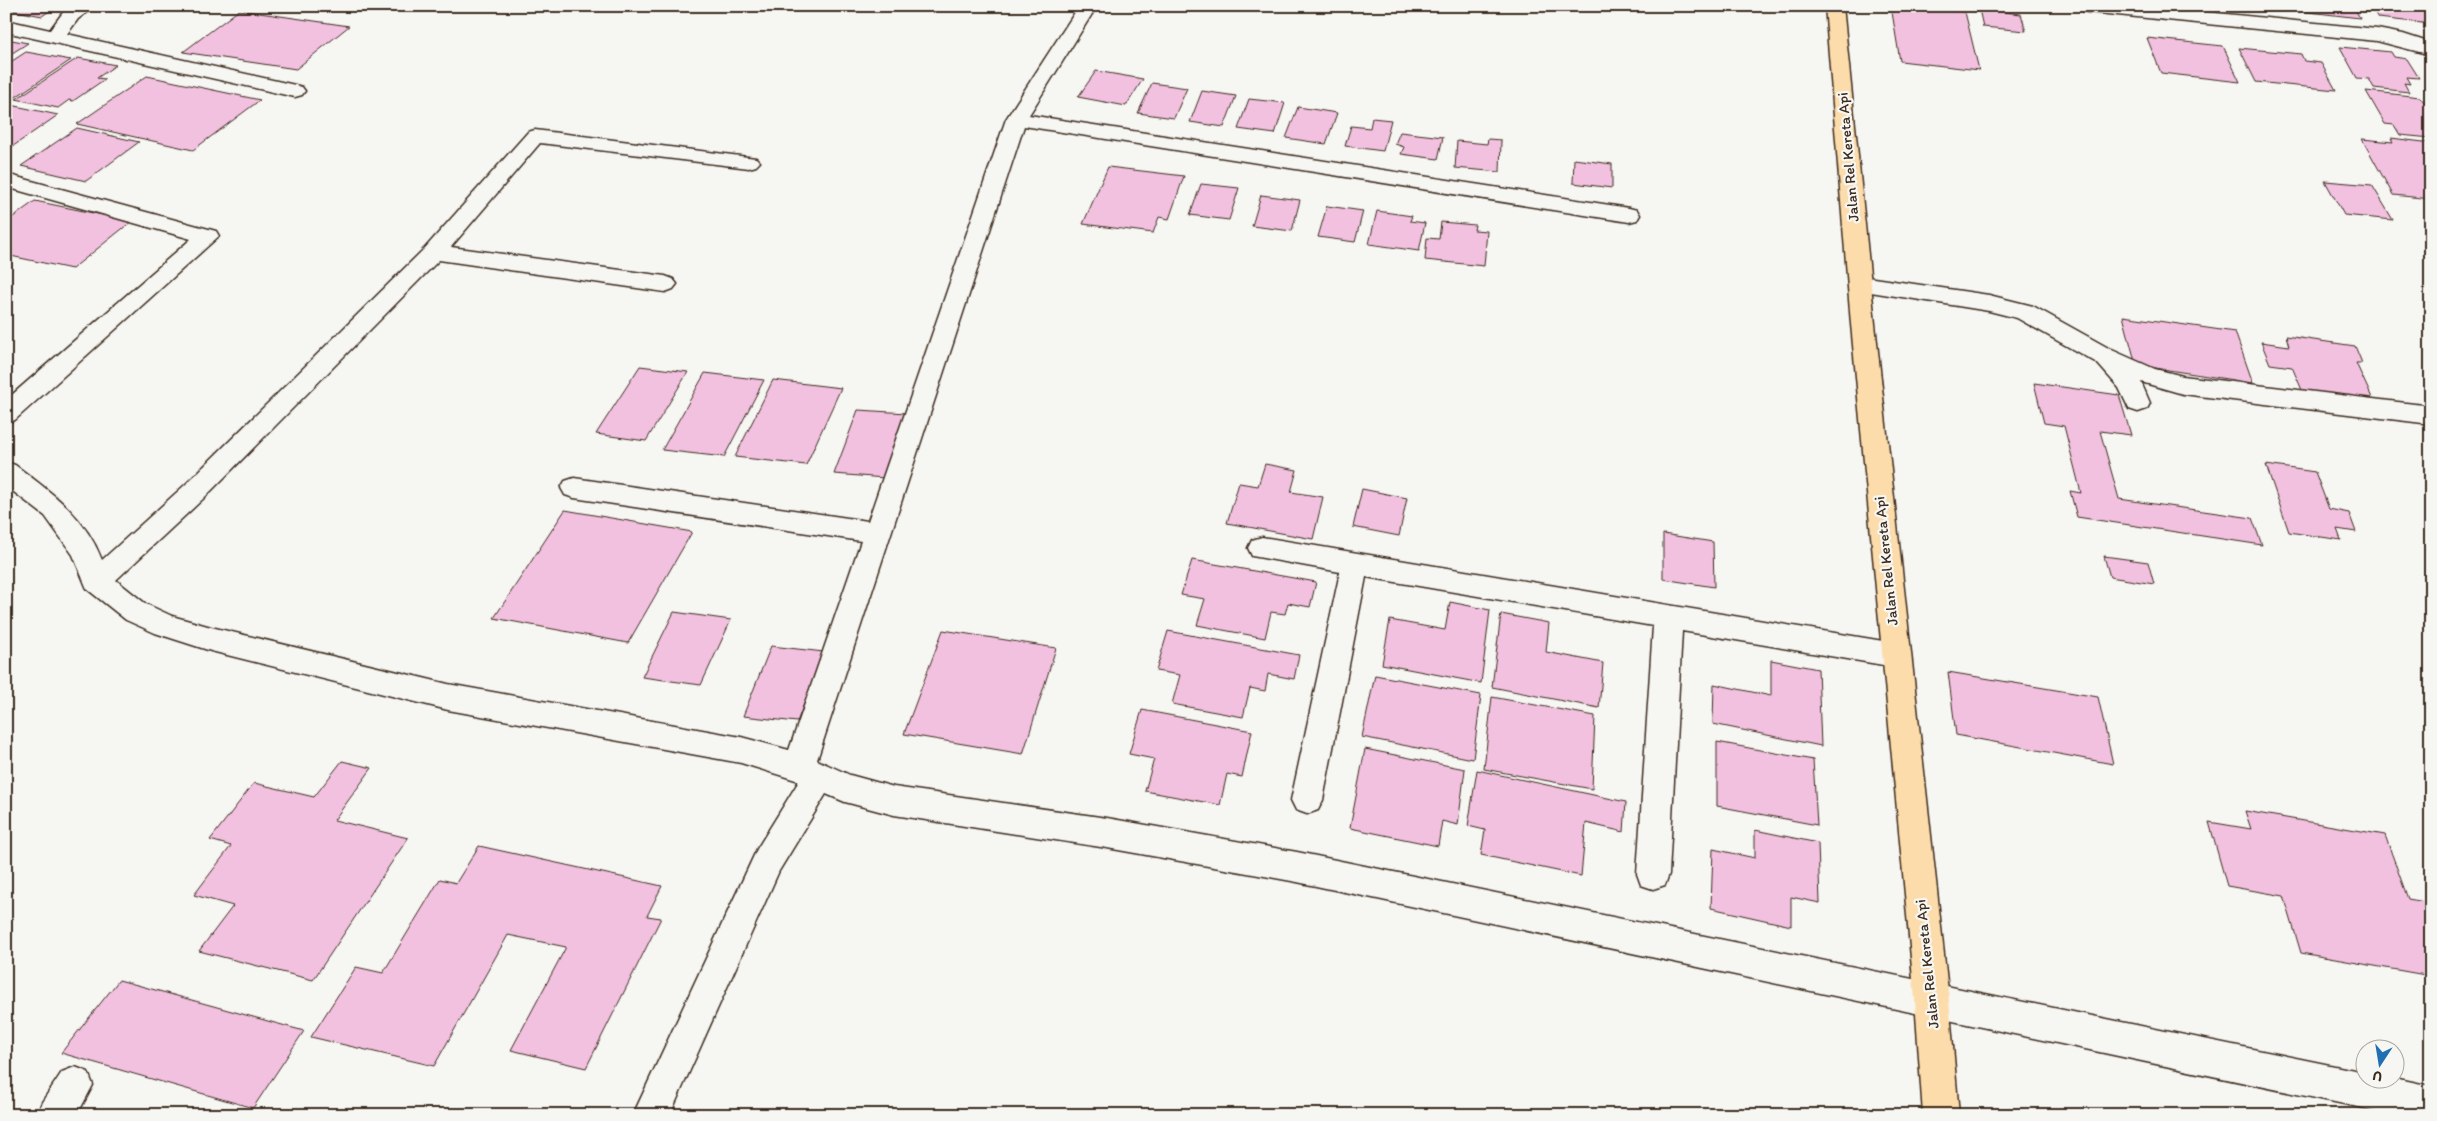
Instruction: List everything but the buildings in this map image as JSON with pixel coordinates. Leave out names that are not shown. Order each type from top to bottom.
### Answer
[{"type":"main road","name":"Jalan Rel Kereta Api","points":[[1834,6],[1895,656],[1932,1000],[1941,1115]]},
{"type":"street","points":[[54,37],[71,15],[86,6]]},
{"type":"street","points":[[651,1115],[810,771],[877,533],[1016,119],[1088,6]]},
{"type":"street","points":[[2087,6],[2377,35],[2396,38],[2431,49]]},
{"type":"street","points":[[6,26],[295,91]]},
{"type":"street","points":[[1016,119],[1630,215]]},
{"type":"street","points":[[97,581],[195,491],[434,252],[535,136],[749,162]]},
{"type":"street","points":[[6,180],[208,236],[6,414]]},
{"type":"street","points":[[434,252],[665,284]]},
{"type":"street","points":[[1860,284],[1989,303],[2024,312],[2103,356],[2160,379],[2204,389],[2431,415]]},
{"type":"street","points":[[2103,356],[2130,384],[2138,403]]},
{"type":"street","points":[[6,472],[54,509],[85,551],[97,581],[136,612],[165,625],[211,640],[448,697],[741,750],[810,771],[845,788],[894,801],[1107,832],[1297,867],[2431,1104]]},
{"type":"street","points":[[574,488],[877,533]]},
{"type":"street","points":[[1262,548],[1895,656]]},
{"type":"street","points":[[1307,800],[1355,564]]},
{"type":"street","points":[[1653,874],[1668,617]]},
{"type":"street","points":[[55,1115],[75,1085]]}]
